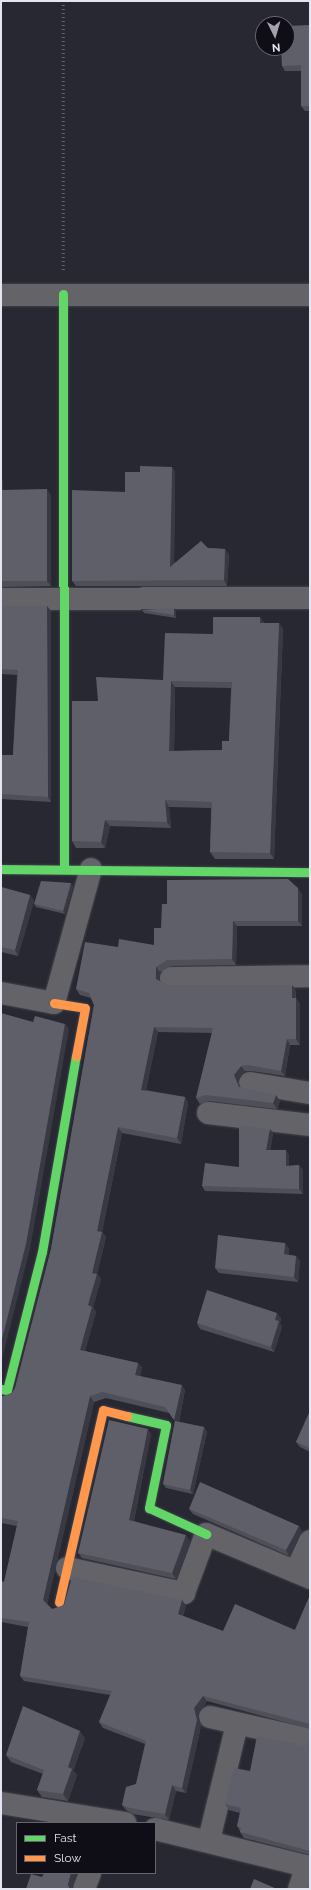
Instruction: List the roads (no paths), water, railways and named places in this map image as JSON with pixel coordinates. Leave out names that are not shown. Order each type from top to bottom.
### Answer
[{"type":"street","points":[[63,294],[64,869]]},
{"type":"street","points":[[1,295],[310,295]]},
{"type":"street","points":[[1,599],[310,598]]},
{"type":"street","points":[[54,1003],[91,869]]},
{"type":"street","points":[[1,870],[309,869]]},
{"type":"street","points":[[171,978],[310,976]]},
{"type":"street","points":[[1,993],[85,1008],[42,1252],[7,1390],[1,1389]]},
{"type":"street","points":[[250,1083],[310,1092]]},
{"type":"street","points":[[208,1113],[310,1125]]},
{"type":"street","points":[[59,1602],[103,1410],[166,1425],[149,1508],[206,1534],[303,1574],[310,1541]]},
{"type":"street","points":[[67,1568],[184,1593],[206,1534]]},
{"type":"street","points":[[210,1717],[306,1739]]},
{"type":"street","points":[[209,1840],[237,1724]]},
{"type":"street","points":[[1,1803],[116,1822]]},
{"type":"street","points":[[156,1829],[209,1840],[309,1867],[299,1889]]},
{"type":"street","points":[[84,1889],[90,1874]]}]
